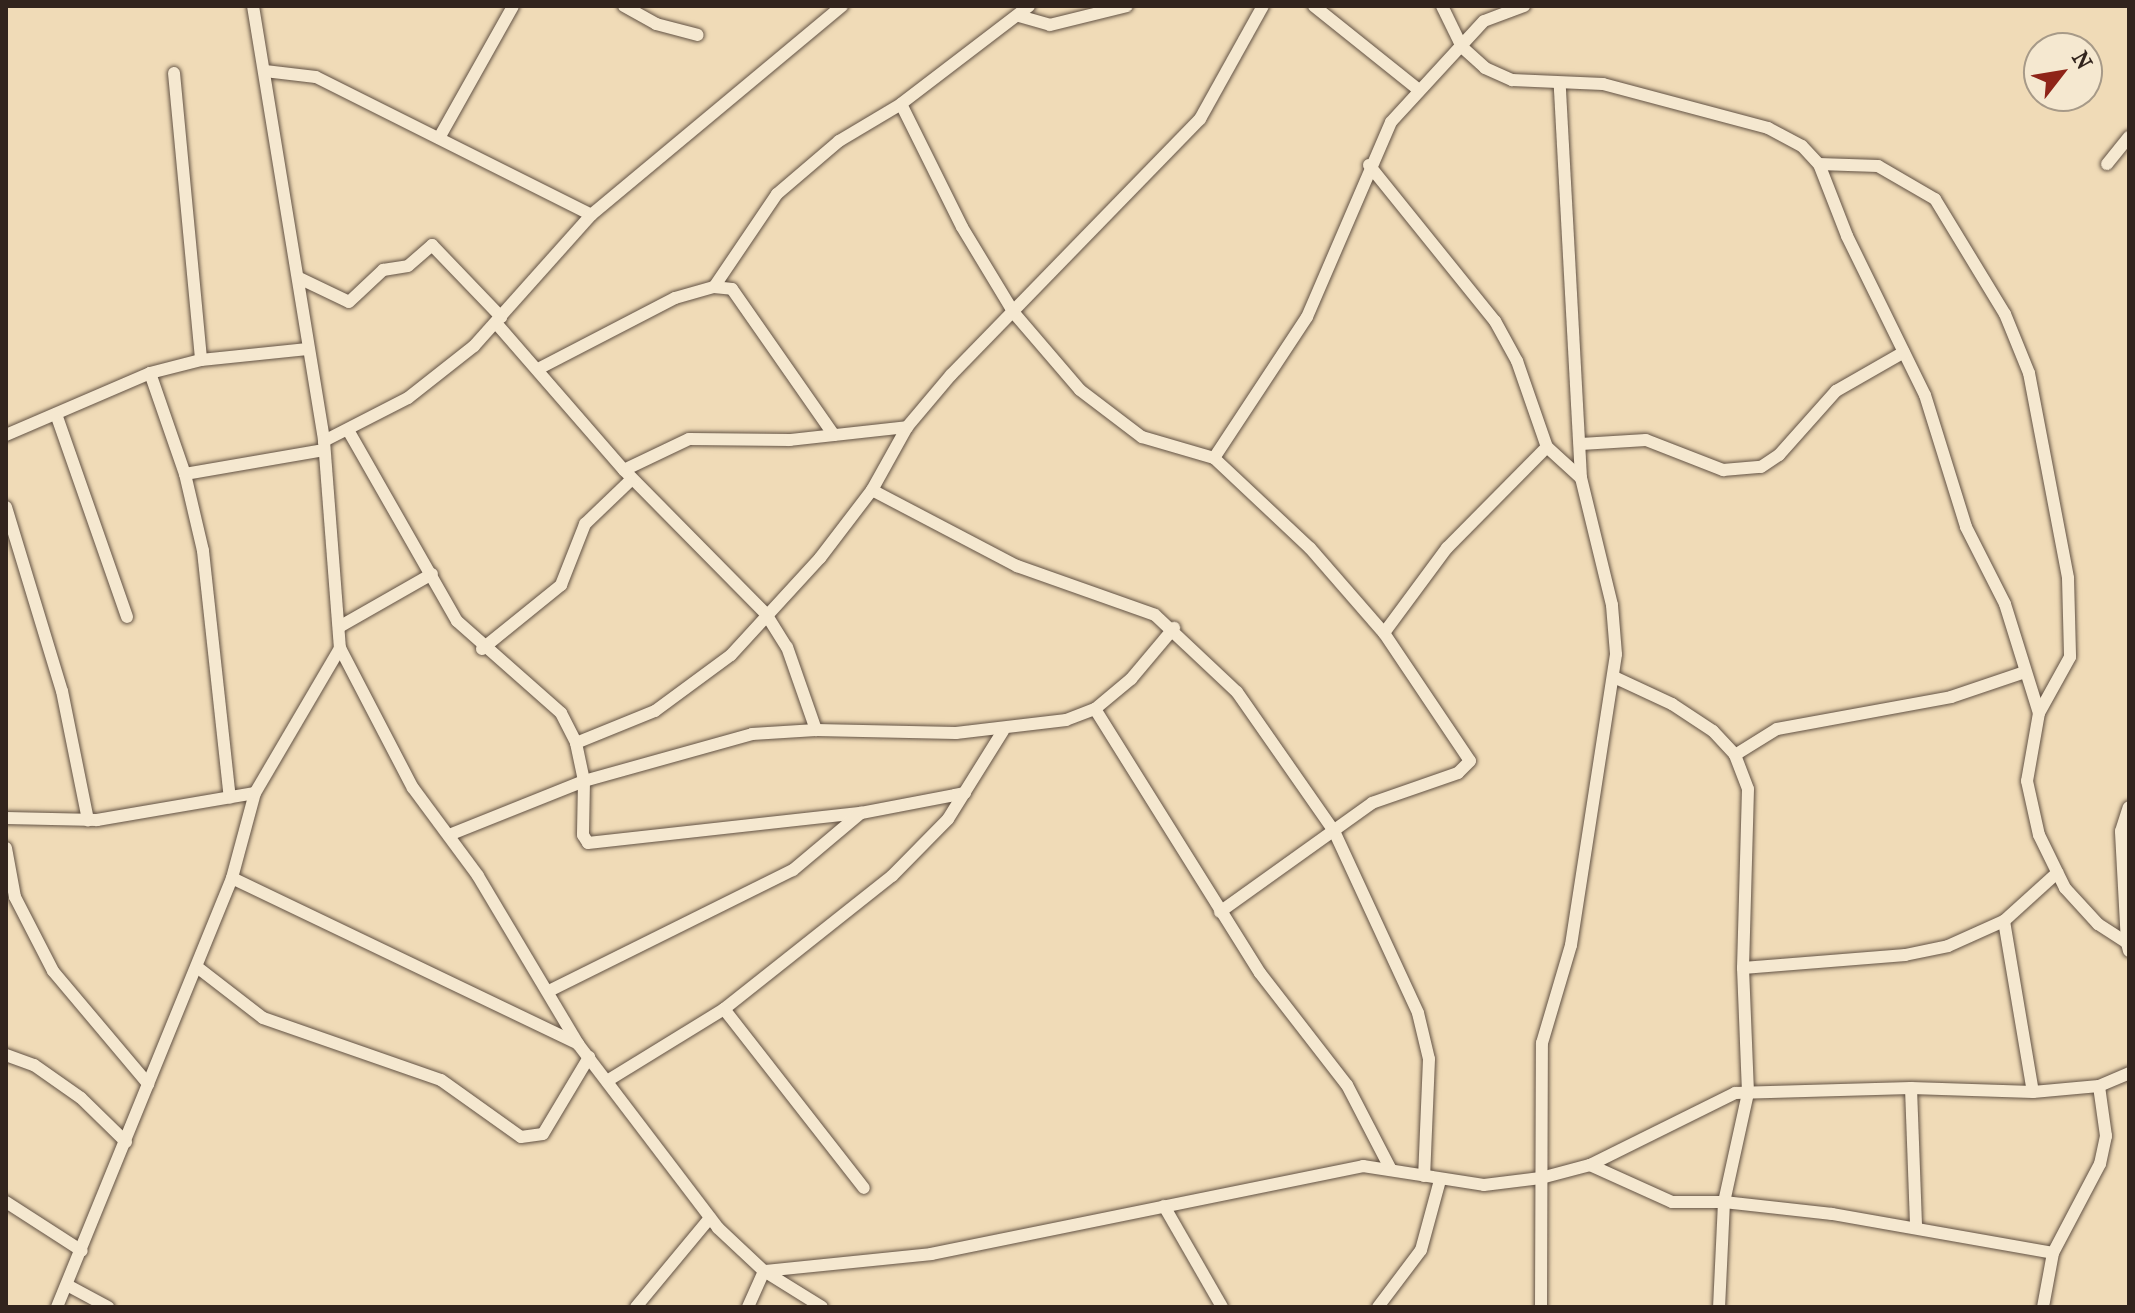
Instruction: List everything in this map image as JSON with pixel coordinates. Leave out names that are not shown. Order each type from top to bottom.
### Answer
[{"type":"street","points":[[253,6],[324,446],[340,648],[413,788],[449,835],[549,991],[578,1044],[710,1218],[764,1271],[822,1307]]},
{"type":"street","points":[[439,138],[513,6]]},
{"type":"street","points":[[624,6],[656,24],[698,35]]},
{"type":"street","points":[[714,287],[777,194],[839,141],[901,104],[1024,11],[1050,25],[1127,6]]},
{"type":"street","points":[[576,743],[688,692],[731,655],[820,558],[872,490],[907,427],[1200,119],[1263,6]]},
{"type":"street","points":[[1314,6],[1419,90]]},
{"type":"street","points":[[1442,6],[1462,47],[1485,68],[1512,80],[1603,84],[1768,128],[1796,142],[1819,164],[1925,395],[1966,527],[2005,604],[2039,713]]},
{"type":"street","points":[[1214,458],[1307,317],[1369,165],[1391,122],[1484,21],[1524,6]]},
{"type":"street","points":[[185,474],[324,446],[421,390],[498,320],[591,215],[837,7]]},
{"type":"street","points":[[265,71],[316,77],[591,215]]},
{"type":"street","points":[[174,73],[201,360]]},
{"type":"street","points":[[1541,1307],[1542,1043],[1571,945],[1614,677],[1612,605],[1581,478],[1560,84]]},
{"type":"street","points":[[901,104],[962,227],[1014,313],[1080,390],[1122,425],[1157,444],[1214,458],[1310,548],[1384,633],[1470,761],[1458,773],[1385,795],[1220,912]]},
{"type":"street","points":[[2107,164],[2129,137]]},
{"type":"street","points":[[1819,164],[1878,166],[1900,174],[1935,199],[2005,314],[2029,373],[2055,494],[2069,590],[2070,657],[2039,713],[2028,761],[2028,798],[2057,873],[2098,924],[2128,947]]},
{"type":"street","points":[[1369,165],[1495,321],[1517,361],[1547,447],[1581,478]]},
{"type":"street","points":[[299,278],[349,302],[383,270],[408,266],[432,245],[628,474],[766,614],[787,647],[816,730]]},
{"type":"street","points":[[538,369],[675,298],[714,287],[732,289],[745,301],[834,435]]},
{"type":"street","points":[[6,435],[150,373],[201,360],[307,349]]},
{"type":"street","points":[[1581,444],[1646,440],[1723,470],[1761,467],[1779,455],[1836,391],[1904,352]]},
{"type":"street","points":[[150,373],[185,474],[207,574],[230,798]]},
{"type":"street","points":[[56,414],[127,617]]},
{"type":"street","points":[[482,649],[561,585],[585,524],[628,474],[689,439],[834,435],[907,427]]},
{"type":"street","points":[[348,430],[457,621],[482,649],[561,713],[576,743],[584,781],[583,835],[588,843],[861,813],[965,793]]},
{"type":"street","points":[[1384,633],[1447,548],[1547,447]]},
{"type":"street","points":[[872,490],[1017,566],[1103,593],[1174,628],[1237,692],[1334,831],[1383,927],[1421,1025],[1429,1059],[1424,1176]]},
{"type":"street","points":[[6,507],[62,691],[88,820]]},
{"type":"street","points":[[339,627],[432,574]]},
{"type":"street","points":[[449,835],[584,781],[740,737],[816,730],[1003,731],[1049,725],[1095,709],[1131,679],[1174,628]]},
{"type":"street","points":[[57,1307],[232,878],[255,793],[340,648]]},
{"type":"street","points":[[1735,755],[1777,729],[1951,697],[2025,672]]},
{"type":"street","points":[[1614,677],[1672,704],[1713,731],[1735,755],[1748,789],[1743,968],[1748,1093],[1724,1202],[1719,1307]]},
{"type":"street","points":[[1095,709],[1220,912],[1347,1085],[1390,1168]]},
{"type":"street","points":[[607,1081],[724,1009],[892,876],[948,819],[1003,731]]},
{"type":"street","points":[[6,818],[88,820],[255,793]]},
{"type":"street","points":[[2128,947],[2121,831],[2129,807]]},
{"type":"street","points":[[549,991],[793,870],[861,813]]},
{"type":"street","points":[[6,848],[15,897],[53,971],[148,1084]]},
{"type":"street","points":[[1743,968],[1905,955],[1961,942],[2004,921],[2057,873]]},
{"type":"street","points":[[232,878],[578,1044]]},
{"type":"street","points":[[2004,921],[2033,1092]]},
{"type":"street","points":[[197,967],[263,1018],[441,1080],[530,1139],[543,1134],[589,1057]]},
{"type":"street","points":[[724,1009],[864,1188]]},
{"type":"street","points":[[6,1055],[34,1065],[81,1098],[126,1142]]},
{"type":"street","points":[[764,1271],[931,1254],[1363,1166],[1484,1185],[1541,1178],[1590,1165],[1727,1095],[1911,1088],[2033,1092],[2099,1086],[2129,1073]]},
{"type":"street","points":[[2043,1307],[2053,1253],[2100,1164],[2106,1136],[2099,1086]]},
{"type":"street","points":[[1911,1088],[1916,1226]]},
{"type":"street","points":[[1590,1165],[1652,1197],[1724,1202],[1916,1226],[2053,1253]]},
{"type":"street","points":[[1378,1307],[1421,1250],[1440,1180]]},
{"type":"street","points":[[6,1202],[82,1251]]},
{"type":"street","points":[[1164,1206],[1222,1307]]},
{"type":"street","points":[[636,1307],[710,1218]]},
{"type":"street","points":[[748,1307],[764,1271]]},
{"type":"street","points":[[67,1285],[108,1307]]}]
